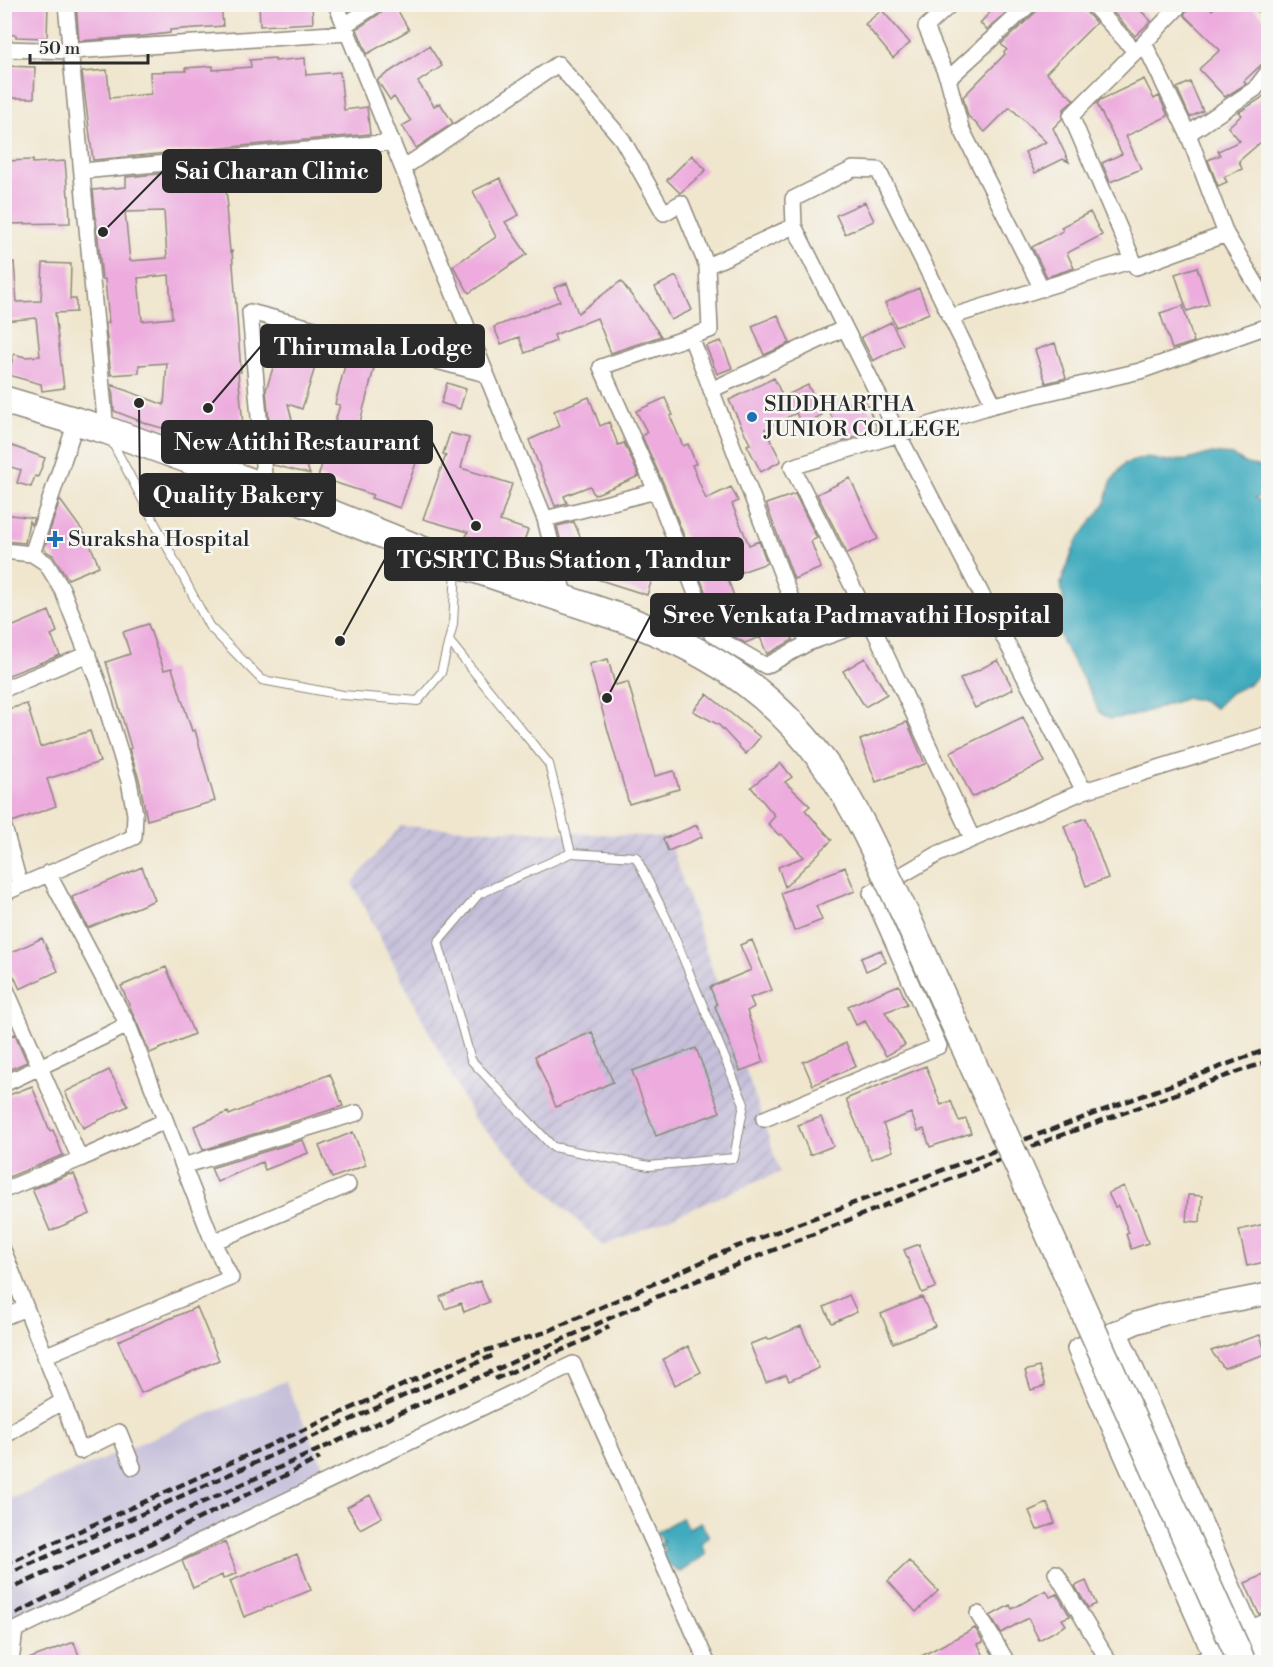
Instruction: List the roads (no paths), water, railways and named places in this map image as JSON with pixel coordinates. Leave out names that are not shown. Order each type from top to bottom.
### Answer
[{"type":"highway","points":[[4,400],[106,430],[265,487],[457,563],[630,621],[695,650],[722,665],[755,688],[792,724],[835,778],[906,916],[1242,1662]]},
{"type":"main road","points":[[1209,1660],[1078,1349],[1116,1331],[1165,1314],[1269,1294]]},
{"type":"main road","points":[[1116,1331],[1263,1662]]},
{"type":"street","points":[[66,4],[106,430]]},
{"type":"street","points":[[336,4],[545,519],[565,599]]},
{"type":"street","points":[[4,50],[70,51],[347,29],[377,4]]},
{"type":"street","points":[[951,4],[926,27],[948,79],[961,128],[1042,289]]},
{"type":"street","points":[[948,79],[1030,4]]},
{"type":"street","points":[[1092,4],[1139,47],[1188,134],[1226,234],[1269,304]]},
{"type":"street","points":[[1181,4],[1071,116],[1136,267],[1226,234]]},
{"type":"street","points":[[403,168],[558,64],[622,139],[664,213],[681,203],[707,266],[710,330],[601,367],[656,491],[712,635],[766,666],[808,643],[870,621]]},
{"type":"street","points":[[1188,134],[1255,89],[1269,72]]},
{"type":"street","points":[[82,171],[392,142]]},
{"type":"street","points":[[994,405],[878,170],[853,169],[793,199],[794,226],[898,434],[1084,791]]},
{"type":"street","points":[[707,266],[794,226]]},
{"type":"street","points":[[950,317],[1133,260]]},
{"type":"street","points":[[265,487],[250,312],[486,374]]},
{"type":"street","points":[[972,838],[870,621],[792,467],[994,405],[1140,371],[1269,326]]},
{"type":"street","points":[[711,390],[845,328]]},
{"type":"street","points":[[691,337],[808,643]]},
{"type":"street","points":[[32,554],[76,422]]},
{"type":"street","points":[[545,519],[656,491]]},
{"type":"street","points":[[4,551],[32,554],[46,563],[62,589],[88,654],[129,781],[135,814],[134,837],[4,892]]},
{"type":"street","points":[[4,689],[88,654]]},
{"type":"street","points":[[764,1119],[939,1046],[871,893],[907,870],[972,838],[1084,791],[1269,734]]},
{"type":"street","points":[[4,827],[20,886]]},
{"type":"street","points":[[44,1356],[231,1278],[213,1242],[128,1025],[48,873]]},
{"type":"street","points":[[4,985],[80,1159]]},
{"type":"street","points":[[4,1084],[128,1025]]},
{"type":"street","points":[[183,1166],[357,1113]]},
{"type":"street","points":[[4,1190],[165,1121]]},
{"type":"street","points":[[213,1242],[348,1185]]},
{"type":"street","points":[[4,1252],[63,1401],[80,1451],[119,1432],[133,1467]]},
{"type":"street","points":[[4,1317],[26,1308]]},
{"type":"street","points":[[11,1662],[15,1630],[573,1364],[707,1662]]},
{"type":"street","points":[[4,1436],[63,1401]]},
{"type":"street","points":[[1056,1573],[1109,1662]]},
{"type":"street","points":[[978,1614],[1007,1662]]},
{"type":"street","points":[[1248,1629],[1269,1621]]},
{"type":"lane","points":[[106,430],[209,626],[262,680],[343,695],[418,701],[441,673],[453,624],[457,563]]},
{"type":"lane","points":[[449,641],[549,764],[571,854]]},
{"type":"lane","points":[[571,854],[636,857],[666,917],[744,1104],[734,1158],[649,1166],[553,1147],[471,1060],[438,942],[479,894],[571,854]]},
{"type":"water","points":[[1212,453],[1232,455],[1246,464],[1268,468],[1268,492],[1255,498],[1268,507],[1268,665],[1249,684],[1230,693],[1215,708],[1202,700],[1187,698],[1132,716],[1110,719],[1099,712],[1091,693],[1062,642],[1057,625],[1064,605],[1061,583],[1076,542],[1105,504],[1111,482],[1124,464],[1147,457],[1162,461],[1188,460]]},
{"type":"water","points":[[681,1518],[689,1528],[700,1522],[709,1536],[701,1543],[706,1554],[680,1572],[656,1555],[666,1550],[664,1546],[655,1551],[653,1548],[664,1541],[655,1533]]},
{"type":"railway","points":[[4,1565],[465,1357],[546,1332],[733,1248],[1268,1049]]},
{"type":"railway","points":[[4,1592],[661,1295],[1056,1137],[1268,1061]]},
{"type":"railway","points":[[495,1379],[585,1340],[609,1326]]},
{"type":"railway","points":[[4,1576],[494,1355]]},
{"type":"railway","points":[[4,1620],[320,1458]]},
{"type":"place","name":"Sai Charan Clinic","points":[[103,232]]},
{"type":"place","name":"Quality Bakery","points":[[139,403]]},
{"type":"place","name":"Thirumala Lodge","points":[[208,408]]},
{"type":"place","name":"SIDDHARTHA JUNIOR COLLEGE","points":[[752,417]]},
{"type":"place","name":"New Atithi Restaurant","points":[[476,526]]},
{"type":"place","name":"Suraksha Hospital","points":[[55,539]]},
{"type":"place","name":"TGSRTC Bus Station , Tandur","points":[[340,641]]},
{"type":"place","name":"Sree Venkata Padmavathi Hospital","points":[[607,698]]}]
